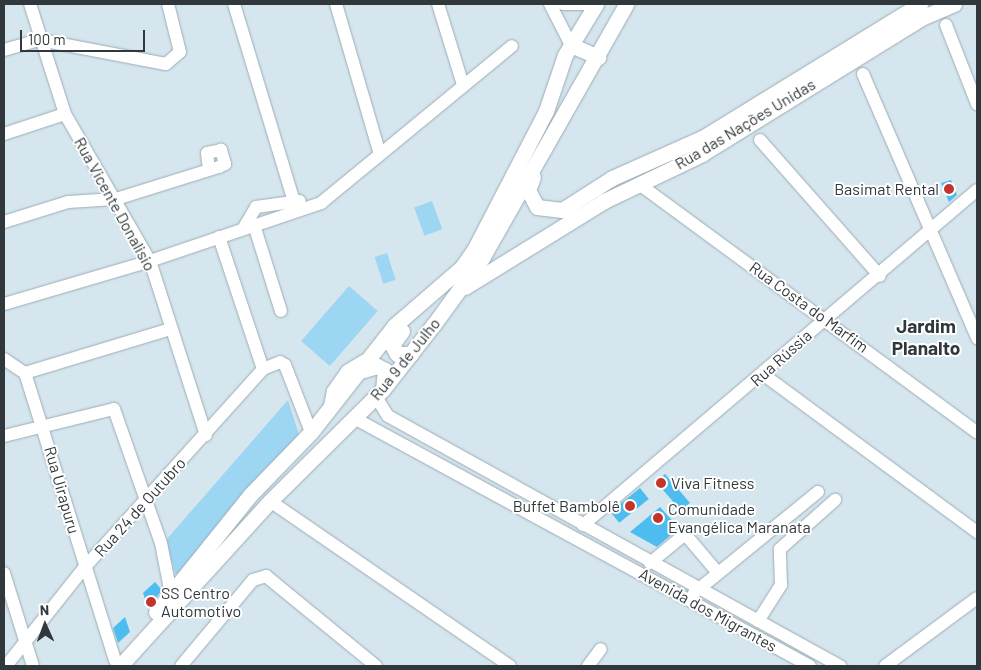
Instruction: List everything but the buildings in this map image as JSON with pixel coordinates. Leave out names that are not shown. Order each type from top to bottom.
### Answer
[{"type":"main road","name":"Rua 9 de Julho","points":[[115,664],[172,594],[187,585],[250,495],[310,432],[394,326],[462,267],[546,111],[572,45],[596,4]]},
{"type":"main road","name":"Rua 9 de Julho","points":[[115,664],[187,585],[379,393],[411,354],[460,290],[598,57],[626,4]]},
{"type":"main road","name":"Rua das Nações Unidas","points":[[549,139],[528,190],[538,207],[554,212],[612,178],[704,137],[920,4]]},
{"type":"main road","name":"Rua das Nações Unidas","points":[[460,290],[639,184],[702,154],[921,18],[954,4]]},
{"type":"main road","points":[[572,45],[598,57]]},
{"type":"main road","points":[[411,354],[396,354],[394,340],[456,281],[462,267]]},
{"type":"main road","points":[[364,365],[377,366],[385,370],[379,393]]},
{"type":"main road","points":[[347,385],[343,411],[354,418]]},
{"type":"main road","points":[[270,501],[266,498],[269,487],[291,454]]},
{"type":"street","name":"Rua Vicente Donalisio","points":[[30,4],[65,114],[116,199],[150,261],[170,329],[206,435]]},
{"type":"street","points":[[4,50],[40,40],[157,64],[176,59],[180,45],[168,4]]},
{"type":"street","points":[[234,4],[296,206]]},
{"type":"street","points":[[336,4],[380,154]]},
{"type":"street","points":[[438,4],[463,85]]},
{"type":"street","points":[[550,4],[572,45]]},
{"type":"street","points":[[562,4],[587,4]]},
{"type":"street","points":[[946,25],[977,104]]},
{"type":"street","points":[[281,311],[248,227],[256,207],[321,203],[512,46]]},
{"type":"street","points":[[863,74],[977,338]]},
{"type":"street","points":[[4,134],[65,114]]},
{"type":"street","points":[[760,140],[880,276]]},
{"type":"street","points":[[4,222],[68,202],[116,199],[209,170]]},
{"type":"street","name":"Rua Costa do Marfim","points":[[639,184],[826,319],[977,432]]},
{"type":"street","name":"Rua Rússia","points":[[578,522],[764,375],[826,319],[880,276],[931,228],[977,190]]},
{"type":"street","points":[[4,304],[150,261],[248,227]]},
{"type":"street","points":[[219,237],[263,369],[280,362],[285,365],[310,432]]},
{"type":"street","points":[[4,358],[25,373],[170,329]]},
{"type":"street","points":[[330,406],[333,391],[347,371],[364,365]]},
{"type":"street","name":"Rua 24 de Outubro","points":[[6,666],[24,638],[84,568],[206,435],[263,369]]},
{"type":"street","name":"Rua Uirapuru","points":[[25,373],[44,427],[84,568],[115,664]]},
{"type":"street","points":[[764,375],[977,532]]},
{"type":"street","name":"Avenida dos Migrantes","points":[[379,393],[388,416],[650,563],[840,666]]},
{"type":"street","points":[[4,436],[114,409],[167,568],[172,594]]},
{"type":"street","name":"Avenida dos Migrantes","points":[[354,418],[509,500],[810,666]]},
{"type":"street","points":[[699,590],[818,492]]},
{"type":"street","name":"Avenida dos Migrantes","points":[[509,500],[562,526],[572,526],[578,522]]},
{"type":"street","points":[[755,636],[753,626],[762,623],[780,588],[780,549],[835,500]]},
{"type":"street","points":[[270,501],[510,666]]},
{"type":"street","points":[[650,563],[685,534],[718,573]]},
{"type":"street","name":"Avenida dos Migrantes","points":[[607,555],[620,557],[687,594],[699,590]]},
{"type":"street","points":[[167,568],[187,585]]},
{"type":"street","points":[[4,573],[33,666]]},
{"type":"street","points":[[181,666],[253,580],[266,576],[376,666]]},
{"type":"street","points":[[885,666],[977,598]]},
{"type":"street","points":[[725,620],[736,620],[736,610]]},
{"type":"street","points":[[588,666],[601,649]]},
{"type":"shaded area","points":[[432,201],[442,229],[424,236],[414,207]]},
{"type":"shaded area","points":[[387,253],[396,280],[383,284],[375,257]]},
{"type":"shaded area","points":[[349,286],[378,311],[330,366],[301,341]]},
{"type":"shaded area","points":[[288,400],[299,435],[180,575],[175,573],[166,540]]},
{"type":"place","name":"Basimat Rental","points":[[949,189]]},
{"type":"place","name":"Viva Fitness","points":[[661,483]]},
{"type":"place","name":"Buffet Bambolê","points":[[630,506]]},
{"type":"place","name":"Comunidade Evangélica Maranata","points":[[658,518]]},
{"type":"place","name":"SS Centro Automotivo","points":[[151,602]]},
{"type":"district","name":"Jardim Planalto","points":[[926,337]]}]
